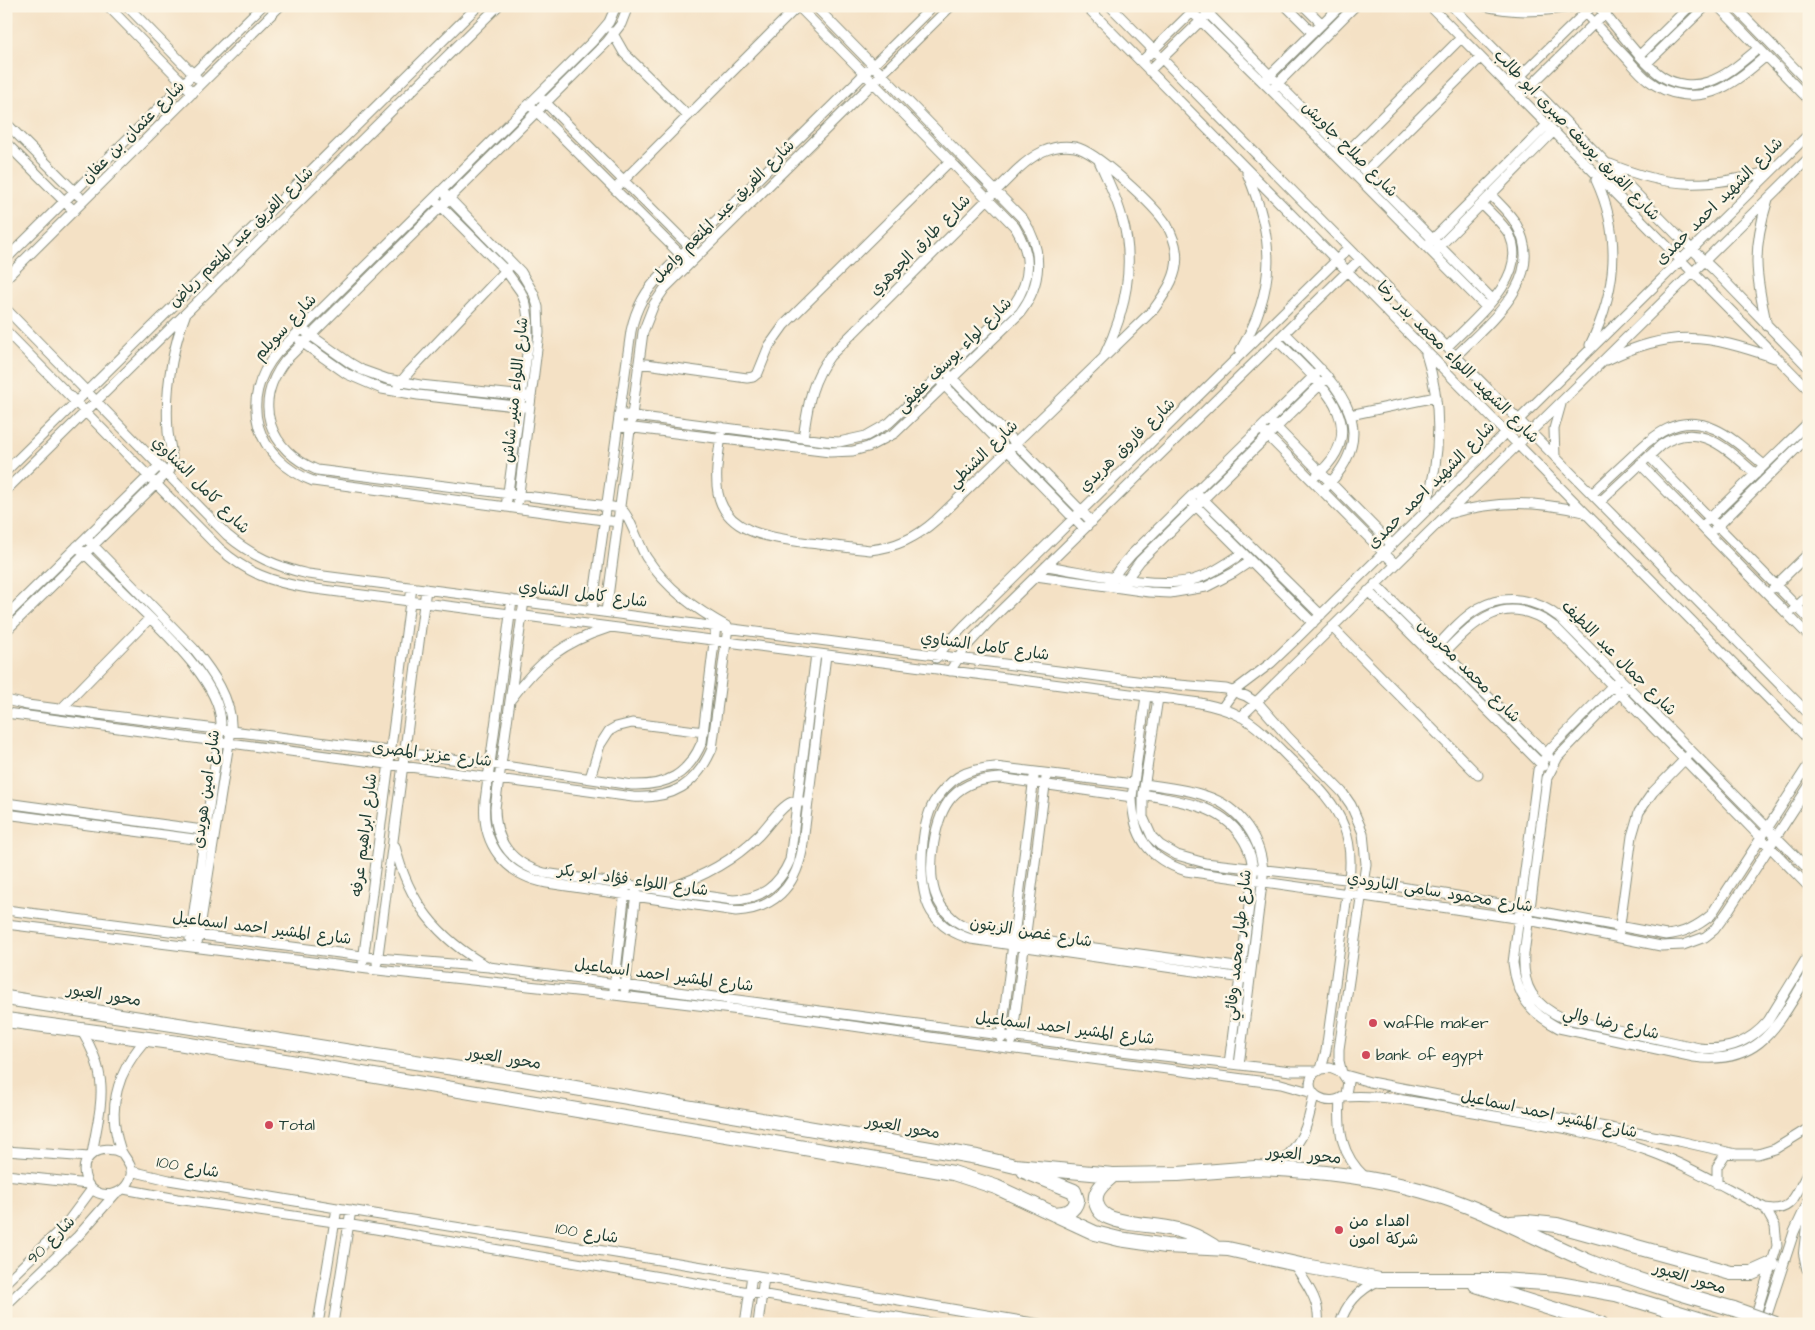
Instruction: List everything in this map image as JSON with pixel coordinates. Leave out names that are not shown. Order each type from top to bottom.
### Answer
[{"type":"highway","name":"محور العبور","points":[[6,998],[512,1077],[977,1157],[1015,1166],[1113,1175],[1144,1175],[1255,1168],[1367,1179],[1424,1191],[1510,1223],[1566,1251],[1652,1286],[1734,1309],[1776,1324]]},
{"type":"highway","points":[[6,1020],[146,1039],[953,1173],[996,1187],[1096,1233],[1119,1239],[1166,1246],[1214,1247],[1241,1251],[1294,1264],[1380,1280],[1530,1282],[1587,1288],[1616,1294],[1715,1324]]},
{"type":"highway","points":[[1015,1166],[1074,1192],[1077,1200],[1073,1209],[1069,1212],[1054,1214]]},
{"type":"highway","points":[[1113,1175],[1096,1195],[1098,1209],[1103,1214],[1120,1220],[1177,1230],[1196,1237],[1214,1247]]},
{"type":"highway","points":[[1510,1223],[1541,1223],[1565,1227],[1731,1273],[1752,1273],[1772,1264]]},
{"type":"highway","points":[[1809,1225],[1806,1253],[1809,1268]]},
{"type":"highway","points":[[1466,1282],[1601,1324]]},
{"type":"street","points":[[108,6],[193,93]]},
{"type":"street","points":[[127,6],[203,83]]},
{"type":"street","name":"شارع عثمان بن عفان","points":[[6,259],[262,6]]},
{"type":"street","name":"شارع عثمان بن عفان","points":[[6,278],[280,6]]},
{"type":"street","name":"شارع الفريق عبد المنعم رياض","points":[[6,471],[478,6]]},
{"type":"street","name":"شارع الفريق عبد المنعم رياض","points":[[6,490],[498,6]]},
{"type":"street","name":"شارع سويلم","points":[[616,6],[609,22],[601,32],[267,364],[257,390],[255,404],[260,431],[266,444],[282,464],[291,471],[313,481],[618,522]]},
{"type":"street","name":"شارع سويلم","points":[[620,508],[316,470],[293,458],[276,438],[270,425],[268,397],[277,371],[613,36],[621,24],[628,6]]},
{"type":"street","points":[[615,189],[798,6]]},
{"type":"street","name":"شارع لواء يوسف عفيفى","points":[[619,414],[839,442],[866,436],[890,423],[945,371],[1013,306],[1025,285],[1028,261],[1022,238],[1015,227],[798,6]]},
{"type":"street","name":"شارع لواء يوسف عفيفى","points":[[618,426],[830,452],[853,451],[882,441],[895,432],[1020,313],[1032,294],[1038,276],[1037,248],[1030,229],[1023,219],[815,6]]},
{"type":"street","name":"شارع الفريق عبد المنعم واصل","points":[[592,610],[631,331],[638,306],[653,283],[933,6]]},
{"type":"street","name":"شارع الشهيد اللواء محمد بدر رخا","points":[[1086,6],[1809,740]]},
{"type":"street","name":"شارع الشهيد اللواء محمد بدر رخا","points":[[1110,6],[1809,714]]},
{"type":"street","points":[[1149,71],[1216,6]]},
{"type":"street","points":[[1286,6],[1313,32]]},
{"type":"street","points":[[1304,6],[1322,24]]},
{"type":"street","points":[[1264,82],[1340,6]]},
{"type":"street","points":[[1271,90],[1355,6]]},
{"type":"street","name":"شارع الفريق يوسف صبرى ابو طالب","points":[[1430,6],[1809,390]]},
{"type":"street","name":"شارع الفريق يوسف صبرى ابو طالب","points":[[1452,6],[1809,368]]},
{"type":"street","points":[[1485,6],[1512,11],[1532,11],[1577,6]]},
{"type":"street","points":[[1519,97],[1594,23],[1601,10],[1612,6]]},
{"type":"street","points":[[1640,55],[1690,6]]},
{"type":"street","points":[[1647,63],[1706,6]]},
{"type":"street","points":[[1718,6],[1809,100]]},
{"type":"street","points":[[1734,6],[1809,83]]},
{"type":"street","name":"شارع الفريق عبد المنعم واصل","points":[[606,612],[643,332],[654,304],[665,288],[882,75],[945,8]]},
{"type":"street","points":[[1141,62],[1197,8]]},
{"type":"street","name":"شارع صلاح جاويش","points":[[1197,8],[1209,13],[1493,300]]},
{"type":"street","name":"شارع صلاح جاويش","points":[[1197,8],[1201,20],[1486,307]]},
{"type":"street","points":[[1509,87],[1588,10],[1594,23],[1648,80],[1664,89],[1681,95],[1700,95],[1720,89],[1766,56]]},
{"type":"street","points":[[1601,10],[1647,63],[1663,77],[1673,82],[1696,85],[1707,83],[1723,75],[1759,48]]},
{"type":"street","points":[[609,22],[613,36],[628,57],[688,116]]},
{"type":"street","points":[[1347,152],[1461,38]]},
{"type":"street","points":[[1366,171],[1480,58]]},
{"type":"street","points":[[538,95],[699,255]]},
{"type":"street","points":[[529,104],[690,264]]},
{"type":"street","points":[[6,123],[84,201]]},
{"type":"street","points":[[1429,250],[1547,125]]},
{"type":"street","points":[[1436,243],[1482,204],[1554,132]]},
{"type":"street","name":"شارع الشهيد احمد حمدى","points":[[1222,708],[1234,691],[1271,663],[1313,623],[1809,134]]},
{"type":"street","points":[[6,143],[74,211]]},
{"type":"street","name":"شارع طارق الجوهري","points":[[803,438],[810,393],[830,356],[1027,162],[1037,154],[1049,149],[1061,146],[1074,147],[1086,150],[1111,170]]},
{"type":"street","points":[[1098,158],[1122,218],[1128,261],[1127,282],[1122,310],[1114,336],[1102,359]]},
{"type":"street","name":"شارع الشهيد احمد حمدى","points":[[1241,717],[1809,158]]},
{"type":"street","points":[[639,363],[747,378],[756,375],[760,370],[769,346],[784,325],[950,160]]},
{"type":"street","points":[[1606,162],[1650,179],[1689,184],[1721,183],[1770,171]]},
{"type":"street","points":[[1234,361],[1251,332],[1260,310],[1268,266],[1268,243],[1264,221],[1258,199],[1245,168]]},
{"type":"street","name":"شارع الشنطي","points":[[722,427],[717,481],[718,494],[732,518],[742,527],[754,533],[773,538],[870,550],[899,544],[925,530],[1154,309],[1174,278],[1176,250],[1173,237],[1167,225],[1148,203],[1111,170]]},
{"type":"street","points":[[1586,353],[1606,308],[1612,285],[1614,261],[1613,238],[1609,216],[1603,194],[1593,173]]},
{"type":"street","name":"شارع اللواء منير شاش","points":[[441,190],[513,263],[534,294],[539,320],[539,333],[517,508]]},
{"type":"street","points":[[1456,356],[1512,297],[1522,277],[1524,242],[1515,222],[1491,195]]},
{"type":"street","name":"شارع اللواء منير شاش","points":[[433,198],[506,271],[521,292],[528,319],[528,346],[506,507]]},
{"type":"street","points":[[1768,326],[1757,277],[1757,253],[1761,223],[1769,198]]},
{"type":"street","points":[[1447,347],[1502,290],[1511,274],[1513,246],[1507,230],[1482,204]]},
{"type":"street","name":"شارع فاروق هريدي","points":[[931,668],[938,655],[954,636],[1349,248]]},
{"type":"street","name":"شارع فاروق هريدي","points":[[950,671],[972,640],[1360,259]]},
{"type":"street","points":[[395,392],[400,382],[513,263]]},
{"type":"street","points":[[1502,290],[1512,297]]},
{"type":"street","name":"شارع كامل الشناوي","points":[[6,309],[227,535],[241,547],[265,560],[291,570],[308,574],[1144,682],[1216,688],[1234,691],[1256,702],[1288,738],[1334,783],[1351,805],[1358,819],[1365,848],[1363,881],[1339,1048],[1339,1061],[1343,1074]]},
{"type":"street","points":[[6,630],[156,484],[172,466],[167,417],[169,372],[188,310]]},
{"type":"street","points":[[301,329],[338,356],[362,370],[400,382],[531,396]]},
{"type":"street","name":"شارع كامل الشناوي","points":[[6,331],[219,548],[251,572],[269,580],[288,585],[522,616],[1200,703],[1222,708],[1241,717],[1273,742],[1332,803],[1348,839],[1349,880],[1326,1051],[1319,1070]]},
{"type":"street","points":[[1285,333],[1328,377],[1343,397],[1350,415],[1352,437],[1350,453],[1343,468],[1322,491]]},
{"type":"street","points":[[294,336],[336,368],[358,380],[395,392],[530,407]]},
{"type":"street","points":[[1598,365],[1641,346],[1661,340],[1681,338],[1722,341],[1778,359]]},
{"type":"street","points":[[1277,340],[1320,385],[1336,407],[1342,428],[1340,443],[1335,456],[1311,480]]},
{"type":"street","points":[[1425,351],[1436,397],[1438,416],[1435,474],[1425,512]]},
{"type":"street","points":[[1108,586],[1131,555],[1320,369]]},
{"type":"street","points":[[945,371],[1092,522]]},
{"type":"street","points":[[1120,588],[1125,578],[1140,562],[1328,377]]},
{"type":"street","points":[[937,378],[1084,529]]},
{"type":"street","points":[[1350,415],[1436,397]]},
{"type":"street","points":[[1556,457],[1554,429],[1557,413],[1564,398]]},
{"type":"street","points":[[1269,420],[1392,544]]},
{"type":"street","points":[[1702,527],[1809,422]]},
{"type":"street","points":[[1592,494],[1653,437],[1664,429],[1677,425],[1690,423],[1715,428],[1764,465]]},
{"type":"street","points":[[1260,428],[1395,564]]},
{"type":"street","points":[[1600,502],[1671,438],[1682,435],[1692,434],[1714,442],[1756,474]]},
{"type":"street","points":[[1709,534],[1809,436]]},
{"type":"street","points":[[1649,456],[1809,619]]},
{"type":"street","points":[[1640,464],[1809,636]]},
{"type":"street","points":[[6,616],[159,466]]},
{"type":"street","points":[[1196,491],[1321,615]]},
{"type":"street","points":[[1189,499],[1313,623]]},
{"type":"street","points":[[1446,514],[1492,504],[1515,503],[1538,504],[1585,512]]},
{"type":"street","points":[[620,508],[627,515],[635,537],[663,580],[690,605],[728,627]]},
{"type":"street","name":"شارع امين هويدى","points":[[86,538],[182,635],[202,658],[224,696],[230,716],[231,730],[214,841],[193,947]]},
{"type":"street","name":"شارع امين هويدى","points":[[77,546],[186,656],[203,679],[218,706],[221,717],[220,729],[205,830],[195,935]]},
{"type":"street","points":[[1046,566],[1114,577],[1168,582],[1194,579],[1213,572],[1243,553]]},
{"type":"street","points":[[1768,594],[1809,553]]},
{"type":"street","points":[[1036,576],[1157,593],[1197,589],[1217,583],[1251,561]]},
{"type":"street","name":"شارع محمد محروس","points":[[1375,584],[1554,762]]},
{"type":"street","name":"شارع ابراهيم عرفه","points":[[362,968],[412,587]]},
{"type":"street","name":"شارع ابراهيم عرفه","points":[[376,970],[426,589]]},
{"type":"street","name":"شارع محمد محروس","points":[[1368,591],[1549,772]]},
{"type":"street","points":[[1788,615],[1809,595]]},
{"type":"street","name":"شارع جمال عبد اللطيف","points":[[1441,650],[1467,616],[1479,608],[1493,602],[1508,599],[1537,603],[1560,617],[1767,828]]},
{"type":"street","name":"شارع اللواء فؤاد ابو بكر","points":[[512,600],[484,811],[488,837],[502,860],[512,869],[537,881],[736,910],[754,909],[770,902],[783,893],[793,881],[799,867],[826,655]]},
{"type":"street","name":"شارع اللواء فؤاد ابو بكر","points":[[524,601],[495,808],[495,820],[503,844],[511,855],[521,863],[544,873],[733,900],[750,899],[766,892],[776,884],[785,873],[790,860],[816,654]]},
{"type":"street","name":"شارع جمال عبد اللطيف","points":[[1434,657],[1483,618],[1508,610],[1534,614],[1555,627],[1761,838]]},
{"type":"street","points":[[61,709],[150,618]]},
{"type":"street","name":"شارع عزيز المصرى","points":[[6,700],[27,705],[491,764],[632,785],[647,785],[662,783],[675,777],[687,768],[696,756],[704,732],[716,626]]},
{"type":"street","points":[[510,700],[525,680],[550,656],[571,642],[611,627]]},
{"type":"street","name":"شارع عزيز المصرى","points":[[6,713],[650,798],[666,795],[682,788],[700,771],[712,749],[728,627]]},
{"type":"street","points":[[1332,627],[1478,775]]},
{"type":"street","name":"شارع رضا والي","points":[[1620,678],[1546,754],[1540,763],[1536,778],[1513,963],[1514,977],[1526,1003],[1546,1022],[1559,1028],[1709,1059],[1724,1058],[1752,1048],[1765,1039],[1775,1028],[1808,974]]},
{"type":"street","name":"شارع رضا والي","points":[[1627,685],[1554,762],[1549,772],[1523,967],[1528,987],[1540,1004],[1550,1012],[1563,1018],[1712,1049],[1724,1048],[1749,1039],[1768,1021],[1809,954]]},
{"type":"street","name":"شارع محمود سامى البارودي","points":[[1146,696],[1132,797],[1135,825],[1149,850],[1160,860],[1172,867],[1186,871],[1347,892],[1528,920],[1618,938],[1672,946],[1694,942],[1705,937],[1722,921],[1809,786]]},
{"type":"street","name":"شارع محمود سامى البارودي","points":[[1158,698],[1143,794],[1143,811],[1152,837],[1168,850],[1196,861],[1363,881],[1519,907],[1666,935],[1684,932],[1702,924],[1711,915],[1809,764]]},
{"type":"street","points":[[590,778],[600,745],[609,731],[616,727],[632,723],[704,732]]},
{"type":"street","points":[[1618,938],[1632,836],[1639,812],[1653,792],[1692,751]]},
{"type":"street","name":"شارع غصن الزيتون","points":[[1134,784],[995,767],[980,768],[966,773],[953,781],[942,791],[928,818],[922,872],[926,899],[931,910],[938,921],[948,930],[959,936],[971,939],[1025,943],[1251,969]]},
{"type":"street","points":[[1000,1047],[1034,771]]},
{"type":"street","points":[[1011,1048],[1046,773]]},
{"type":"street","name":"شارع غصن الزيتون","points":[[1013,942],[953,920],[939,903],[935,893],[933,854],[939,821],[950,798],[973,782],[986,778],[1033,782],[1132,797]]},
{"type":"street","points":[[212,780],[223,781]]},
{"type":"street","name":"شارع طيار محمد وفائي","points":[[1145,784],[1192,792],[1220,801],[1241,818],[1250,830],[1262,856],[1262,882],[1250,979],[1234,1064]]},
{"type":"street","name":"شارع طيار محمد وفائي","points":[[1143,794],[1203,806],[1216,812],[1234,826],[1251,857],[1253,869],[1241,967],[1234,1064]]},
{"type":"street","points":[[1216,812],[1220,801]]},
{"type":"street","points":[[6,824],[8,803],[215,831]]},
{"type":"street","points":[[664,890],[694,880],[722,865],[759,835],[786,804],[808,803]]},
{"type":"street","points":[[7,814],[214,841]]},
{"type":"street","points":[[166,835],[168,825]]},
{"type":"street","points":[[1767,828],[1809,870]]},
{"type":"street","points":[[1761,838],[1809,887]]},
{"type":"street","points":[[393,840],[404,877],[424,913],[450,941],[467,955],[489,967]]},
{"type":"street","points":[[922,872],[933,872]]},
{"type":"street","points":[[614,995],[626,885]]},
{"type":"street","points":[[624,996],[636,886]]},
{"type":"street","points":[[1455,909],[1457,896]]},
{"type":"street","name":"شارع المشير احمد اسماعيل","points":[[6,910],[378,958],[489,967],[1001,1035],[1291,1071],[1319,1070]]},
{"type":"street","name":"شارع المشير احمد اسماعيل","points":[[6,924],[376,970],[740,1010],[1281,1084],[1313,1093]]},
{"type":"street","name":"شارع غصن الزيتون","points":[[1025,943],[1250,979]]},
{"type":"street","points":[[1799,970],[1808,974]]},
{"type":"street","points":[[81,1030],[94,1054],[102,1081],[101,1108],[90,1155],[84,1168],[84,1175],[90,1187]]},
{"type":"street","points":[[1650,1048],[1652,1037]]},
{"type":"street","points":[[122,1153],[116,1133],[115,1099],[125,1066],[134,1051],[146,1039]]},
{"type":"street","points":[[1272,1169],[1290,1155],[1301,1138],[1310,1114],[1313,1093],[1310,1080],[1319,1070],[1330,1068],[1343,1074],[1348,1086],[1341,1098],[1339,1125],[1343,1146],[1353,1164],[1367,1179]]},
{"type":"street","name":"شارع المشير احمد اسماعيل","points":[[1343,1074],[1370,1082],[1546,1120],[1648,1150],[1683,1165],[1765,1208]]},
{"type":"street","points":[[1421,1103],[1423,1092]]},
{"type":"street","points":[[1313,1093],[1328,1100],[1341,1098]]},
{"type":"street","name":"شارع المشير احمد اسماعيل","points":[[1341,1098],[1374,1096],[1546,1120],[1678,1141],[1726,1153],[1747,1154],[1775,1149],[1809,1128]]},
{"type":"street","points":[[6,1151],[90,1155],[106,1148],[115,1149],[127,1158],[131,1171],[124,1189],[115,1194],[104,1195],[90,1187],[6,1175]]},
{"type":"street","points":[[1717,1184],[1718,1167],[1726,1153]]},
{"type":"street","name":"شارع 100","points":[[131,1171],[169,1180],[1039,1324]]},
{"type":"street","points":[[1765,1208],[1780,1209],[1787,1206],[1796,1195],[1809,1171]]},
{"type":"street","name":"شارع 90","points":[[6,1282],[66,1224],[90,1187]]},
{"type":"street","name":"شارع 100","points":[[124,1189],[763,1293],[938,1324]]},
{"type":"street","name":"شارع 90","points":[[6,1305],[78,1236],[115,1194]]},
{"type":"street","points":[[1764,1324],[1794,1232],[1809,1200]]},
{"type":"street","points":[[318,1324],[337,1208]]},
{"type":"street","points":[[1753,1324],[1777,1246],[1777,1232],[1765,1208]]},
{"type":"street","points":[[333,1324],[351,1210]]},
{"type":"street","points":[[66,1224],[78,1236]]},
{"type":"street","points":[[1294,1264],[1311,1291],[1317,1305],[1318,1324]]},
{"type":"street","points":[[745,1324],[752,1275]]},
{"type":"street","points":[[758,1324],[764,1277]]},
{"type":"street","points":[[1340,1324],[1346,1308],[1355,1296],[1366,1286],[1380,1280]]},
{"type":"place","name":"waffle maker","points":[[1373,1023]]},
{"type":"place","name":"bank of egypt","points":[[1366,1055]]},
{"type":"place","name":"Total","points":[[269,1125]]},
{"type":"place","name":"اهداء من شركة امون","points":[[1339,1230]]}]
